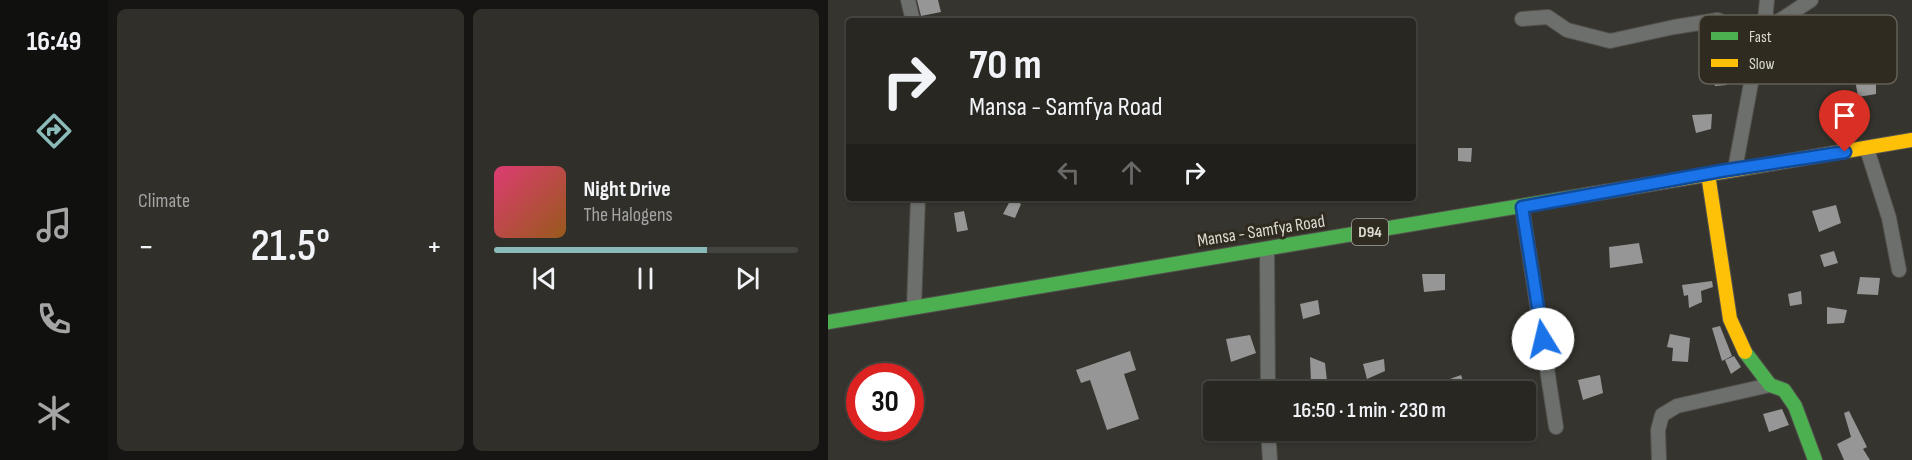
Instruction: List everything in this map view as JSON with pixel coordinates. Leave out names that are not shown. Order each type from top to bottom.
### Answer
[{"type":"main road","name":"Mansa - Samfya Road","points":[[828,322],[1912,140]]},
{"type":"main road","points":[[1707,174],[1730,319],[1745,352],[1770,385],[1784,390],[1795,406],[1815,460]]},
{"type":"street","points":[[908,0],[912,18]]},
{"type":"street","points":[[1766,15],[1767,0]]},
{"type":"street","points":[[1788,15],[1811,0]]},
{"type":"street","points":[[1522,19],[1548,17],[1568,30],[1610,41],[1699,23]]},
{"type":"street","points":[[1735,169],[1751,84]]},
{"type":"street","points":[[1867,149],[1888,218],[1899,270]]},
{"type":"street","points":[[914,307],[918,201]]},
{"type":"street","points":[[1522,207],[1556,427]]},
{"type":"street","points":[[1267,249],[1268,381]]},
{"type":"street","points":[[1659,460],[1658,430],[1662,415],[1677,406],[1770,385]]},
{"type":"street","points":[[1269,441],[1270,460]]},
{"type":"building","points":[[917,0],[938,0],[941,12],[921,16]]},
{"type":"building","points":[[1856,84],[1876,84],[1876,94],[1858,97]]},
{"type":"building","points":[[1712,114],[1711,129],[1696,133],[1692,115]]},
{"type":"building","points":[[1458,148],[1472,148],[1471,162],[1458,161]]},
{"type":"building","points":[[1010,201],[1021,204],[1015,218],[1003,214]]},
{"type":"building","points":[[1836,205],[1841,223],[1819,232],[1812,211]]},
{"type":"building","points":[[964,211],[968,230],[957,232],[954,213]]},
{"type":"building","points":[[1639,243],[1643,263],[1610,268],[1609,247]]},
{"type":"building","points":[[1834,251],[1838,263],[1824,267],[1820,255]]},
{"type":"building","points":[[1422,274],[1445,274],[1445,290],[1424,292]]},
{"type":"building","points":[[1860,277],[1880,278],[1878,295],[1857,294]]},
{"type":"building","points":[[1712,281],[1713,287],[1701,291],[1702,302],[1689,308],[1688,295],[1684,296],[1682,285]]},
{"type":"building","points":[[1801,291],[1802,304],[1790,306],[1788,294]]},
{"type":"building","points":[[1318,300],[1320,314],[1303,319],[1300,304]]},
{"type":"building","points":[[1827,307],[1847,310],[1844,323],[1827,324]]},
{"type":"building","points":[[1720,326],[1732,356],[1722,361],[1712,328]]},
{"type":"building","points":[[1670,334],[1690,338],[1688,362],[1672,361],[1673,348],[1667,347]]},
{"type":"building","points":[[1250,335],[1256,353],[1231,362],[1226,339]]},
{"type":"building","points":[[1130,351],[1136,370],[1124,374],[1139,419],[1107,430],[1090,380],[1081,383],[1076,370]]},
{"type":"building","points":[[1734,356],[1741,367],[1731,374],[1725,360]]},
{"type":"building","points":[[1310,357],[1325,363],[1327,381],[1311,381]]},
{"type":"building","points":[[1384,359],[1385,371],[1367,379],[1363,364]]},
{"type":"building","points":[[1461,375],[1463,381],[1447,381]]},
{"type":"building","points":[[1600,375],[1603,393],[1583,400],[1578,380]]},
{"type":"building","points":[[1782,409],[1789,425],[1769,432],[1763,414]]},
{"type":"building","points":[[1849,411],[1867,447],[1863,449],[1870,460],[1844,460],[1837,444],[1851,437],[1844,413]]},
{"type":"traffic: fast","points":[[828,322],[1586,195]]},
{"type":"traffic: fast","points":[[1745,352],[1770,385],[1784,390],[1795,406],[1815,460]]},
{"type":"traffic: slow","points":[[1586,195],[1912,140]]},
{"type":"traffic: slow","points":[[1708,174],[1730,319],[1745,352]]},
{"type":"route","points":[[1543,339],[1522,207],[1721,171],[1845,152]]}]
